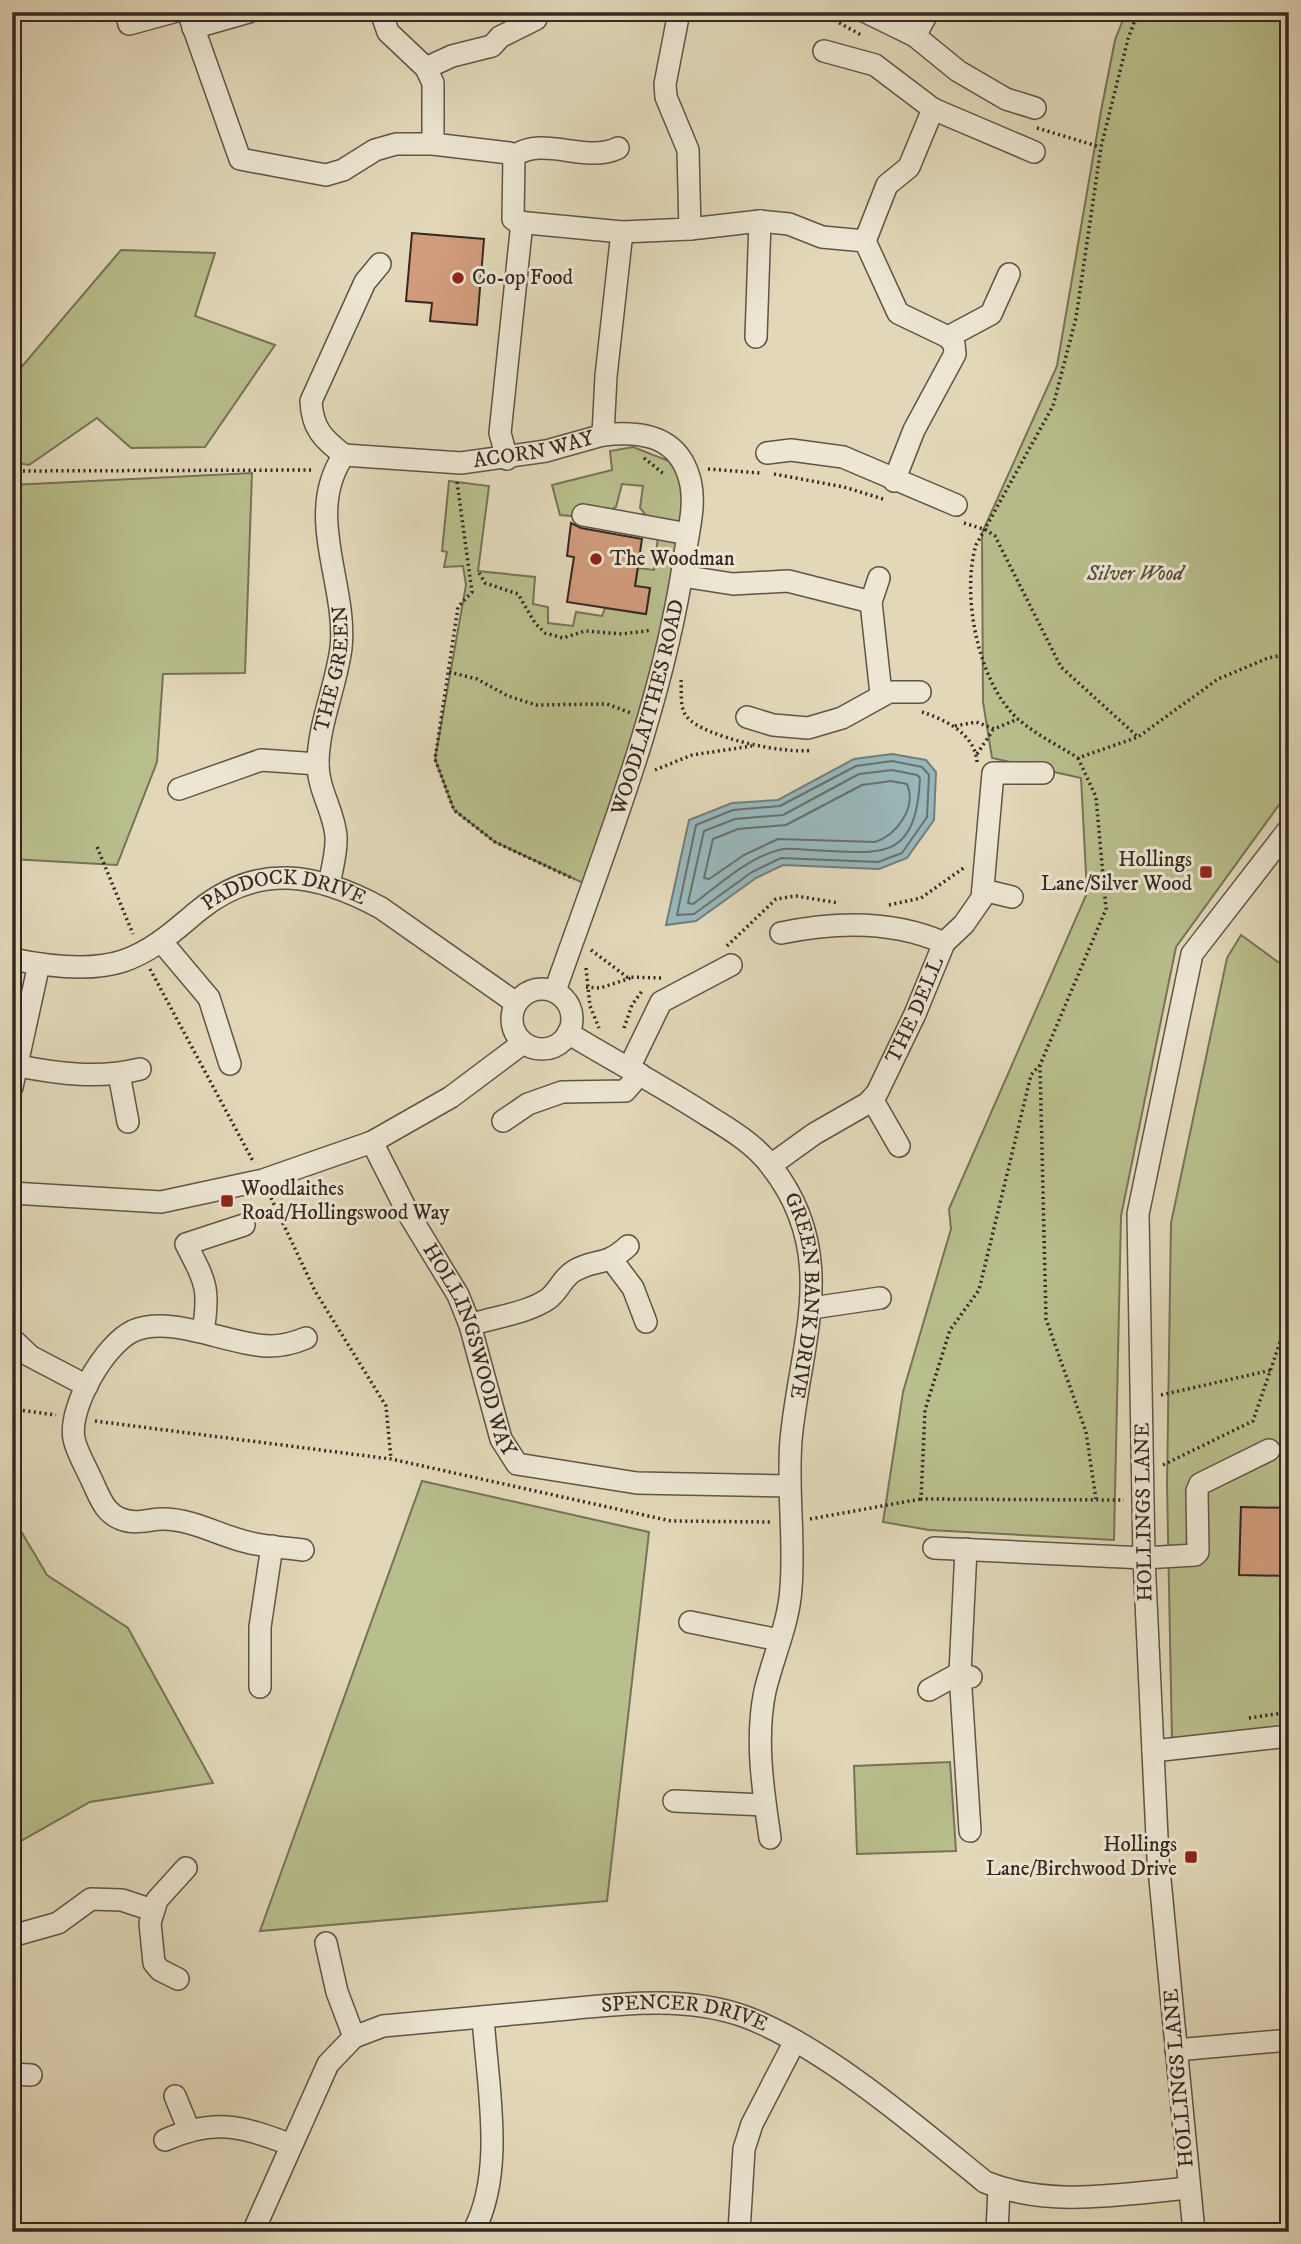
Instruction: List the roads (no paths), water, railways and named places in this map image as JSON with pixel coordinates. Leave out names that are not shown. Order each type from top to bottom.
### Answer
[{"type":"street","points":[[126,12],[129,24],[173,12]]},
{"type":"street","points":[[249,12],[190,20],[240,159],[326,174],[343,170],[375,150],[396,144],[433,144],[509,153],[514,156]]},
{"type":"street","points":[[381,12],[388,32],[426,68],[433,83],[436,99],[433,144]]},
{"type":"street","points":[[679,12],[665,84],[666,96],[688,150],[690,229]]},
{"type":"street","points":[[866,12],[915,36],[958,71],[1006,99],[1035,108]]},
{"type":"street","points":[[915,36],[928,12]]},
{"type":"street","points":[[426,68],[452,56],[492,46],[500,37],[536,19]]},
{"type":"street","points":[[824,51],[875,65],[933,109],[1034,152]]},
{"type":"street","points":[[894,492],[914,430],[955,354],[954,344],[948,337],[898,313],[865,242],[887,185],[909,167],[933,109]]},
{"type":"street","points":[[514,156],[533,148],[600,153],[618,148]]},
{"type":"street","points":[[514,156],[511,214],[517,222],[622,232],[690,229],[761,221],[789,224],[822,237],[865,242]]},
{"type":"street","points":[[757,337],[761,221]]},
{"type":"street","points":[[507,459],[500,433],[522,222]]},
{"type":"street","name":"ACORN WAY","points":[[339,462],[455,463],[507,459],[603,435],[603,402],[622,232]]},
{"type":"street","points":[[339,462],[317,432],[312,418],[311,401],[365,282],[380,264]]},
{"type":"street","points":[[948,337],[991,314],[1009,274]]},
{"type":"street","name":"WOODLAITHES ROAD","points":[[555,991],[649,720],[682,576],[693,490],[678,474],[675,451],[655,438],[632,432],[603,435]]},
{"type":"street","points":[[767,453],[791,450],[843,457],[894,492],[958,513]]},
{"type":"street","name":"THE GREEN","points":[[329,884],[336,836],[322,790],[318,764],[341,648],[341,625],[328,552],[328,498],[339,462]]},
{"type":"street","points":[[583,515],[688,534]]},
{"type":"street","points":[[682,576],[733,584],[788,581],[871,602]]},
{"type":"street","points":[[879,578],[871,602],[881,694]]},
{"type":"street","points":[[747,717],[773,725],[808,728],[842,718],[881,694],[918,702]]},
{"type":"street","points":[[179,789],[261,760],[318,764]]},
{"type":"street","name":"THE DELL","points":[[872,1099],[915,1014],[944,943],[977,907],[983,890],[993,773],[1043,773]]},
{"type":"street","name":"HOLLINGS LANE","points":[[1194,2232],[1158,1859],[1144,1558],[1138,1214],[1192,954],[1289,829]]},
{"type":"street","name":"PADDOCK DRIVE","points":[[12,959],[39,964],[121,962],[161,942],[234,887],[281,877],[329,884],[380,908],[516,1003]]},
{"type":"street","points":[[983,890],[1012,897]]},
{"type":"street","points":[[781,933],[821,925],[849,925],[916,930],[944,943]]},
{"type":"street","points":[[161,942],[209,998],[230,1064]]},
{"type":"street","points":[[503,1121],[528,1104],[562,1093],[625,1091],[661,1002],[727,958]]},
{"type":"street","points":[[12,1087],[19,1066],[39,964]]},
{"type":"street","points":[[533,989],[555,991],[571,1010],[572,1021],[563,1041],[550,1049],[531,1048],[523,1043],[512,1024],[516,1003],[533,989]]},
{"type":"street","name":"GREEN BANK DRIVE","points":[[568,1033],[723,1125],[771,1165],[802,1219],[809,1250],[812,1308],[791,1439],[791,1588],[787,1618],[761,1713],[765,1805],[770,1838]]},
{"type":"street","points":[[12,1193],[161,1202],[263,1181],[372,1142],[451,1097],[523,1043]]},
{"type":"street","points":[[19,1066],[52,1072],[119,1073],[140,1069]]},
{"type":"street","points":[[119,1073],[128,1122]]},
{"type":"street","points":[[771,1165],[814,1134],[872,1099],[900,1146]]},
{"type":"street","name":"HOLLINGSWOOD WAY","points":[[372,1142],[408,1213],[451,1280],[470,1325],[501,1439],[517,1464],[637,1483],[789,1486]]},
{"type":"street","points":[[203,1332],[208,1299],[207,1286],[186,1244],[244,1225]]},
{"type":"street","points":[[470,1325],[539,1304],[550,1298],[566,1276],[612,1260],[628,1246]]},
{"type":"street","points":[[612,1260],[633,1288],[646,1322]]},
{"type":"street","points":[[812,1308],[880,1298]]},
{"type":"street","points":[[303,1550],[272,1546],[163,1519],[139,1523],[121,1519],[105,1509],[74,1438],[75,1418],[87,1386],[108,1353],[122,1338],[137,1330],[162,1328],[203,1332],[267,1346],[286,1345],[306,1339]]},
{"type":"street","points":[[12,1339],[30,1356],[87,1386]]},
{"type":"street","points":[[934,1548],[1144,1558],[1195,1555],[1198,1552],[1197,1491],[1200,1484],[1269,1450]]},
{"type":"street","points":[[260,1687],[260,1627],[272,1546]]},
{"type":"street","points":[[966,1549],[970,1831]]},
{"type":"street","points":[[691,1622],[779,1640]]},
{"type":"street","points":[[929,1690],[967,1676]]},
{"type":"street","points":[[1153,1751],[1289,1736]]},
{"type":"street","points":[[674,1801],[765,1805]]},
{"type":"street","points":[[178,1979],[160,1970],[154,1962],[150,1923],[157,1899],[186,1868]]},
{"type":"street","points":[[12,1936],[58,1923],[91,1899],[122,1899],[152,1910]]},
{"type":"street","points":[[327,1943],[337,1992],[354,2037]]},
{"type":"street","name":"SPENCER DRIVE","points":[[253,2232],[289,2144],[328,2063],[354,2037],[383,2026],[669,2003],[744,2017],[795,2041],[877,2098],[985,2182],[999,2188],[1082,2197],[1189,2188]]},
{"type":"street","points":[[473,2232],[490,2182],[492,2148],[483,2017]]},
{"type":"street","points":[[1176,2050],[1289,2040]]},
{"type":"street","points":[[739,2232],[744,2149],[752,2124],[795,2041]]},
{"type":"street","points":[[175,2096],[189,2130]]},
{"type":"street","points":[[165,2140],[205,2126],[227,2125],[253,2130],[289,2144]]},
{"type":"street","points":[[998,2232],[999,2188]]},
{"type":"water","points":[[892,754],[926,760],[936,772],[934,820],[907,858],[879,869],[783,865],[756,878],[696,921],[666,925],[689,820],[732,803],[778,800],[854,759]]},
{"type":"place","name":"Co-op Food","points":[[458,278]]},
{"type":"place","name":"The Woodman","points":[[596,559]]},
{"type":"place","name":"Hollings Lane/Silver Wood","points":[[1206,872]]},
{"type":"place","name":"Woodlaithes Road/Hollingswood Way","points":[[227,1201]]},
{"type":"place","name":"Hollings Lane/Birchwood Drive","points":[[1191,1857]]},
{"type":"park label","name":"Silver Wood","points":[[1135,574]]}]
